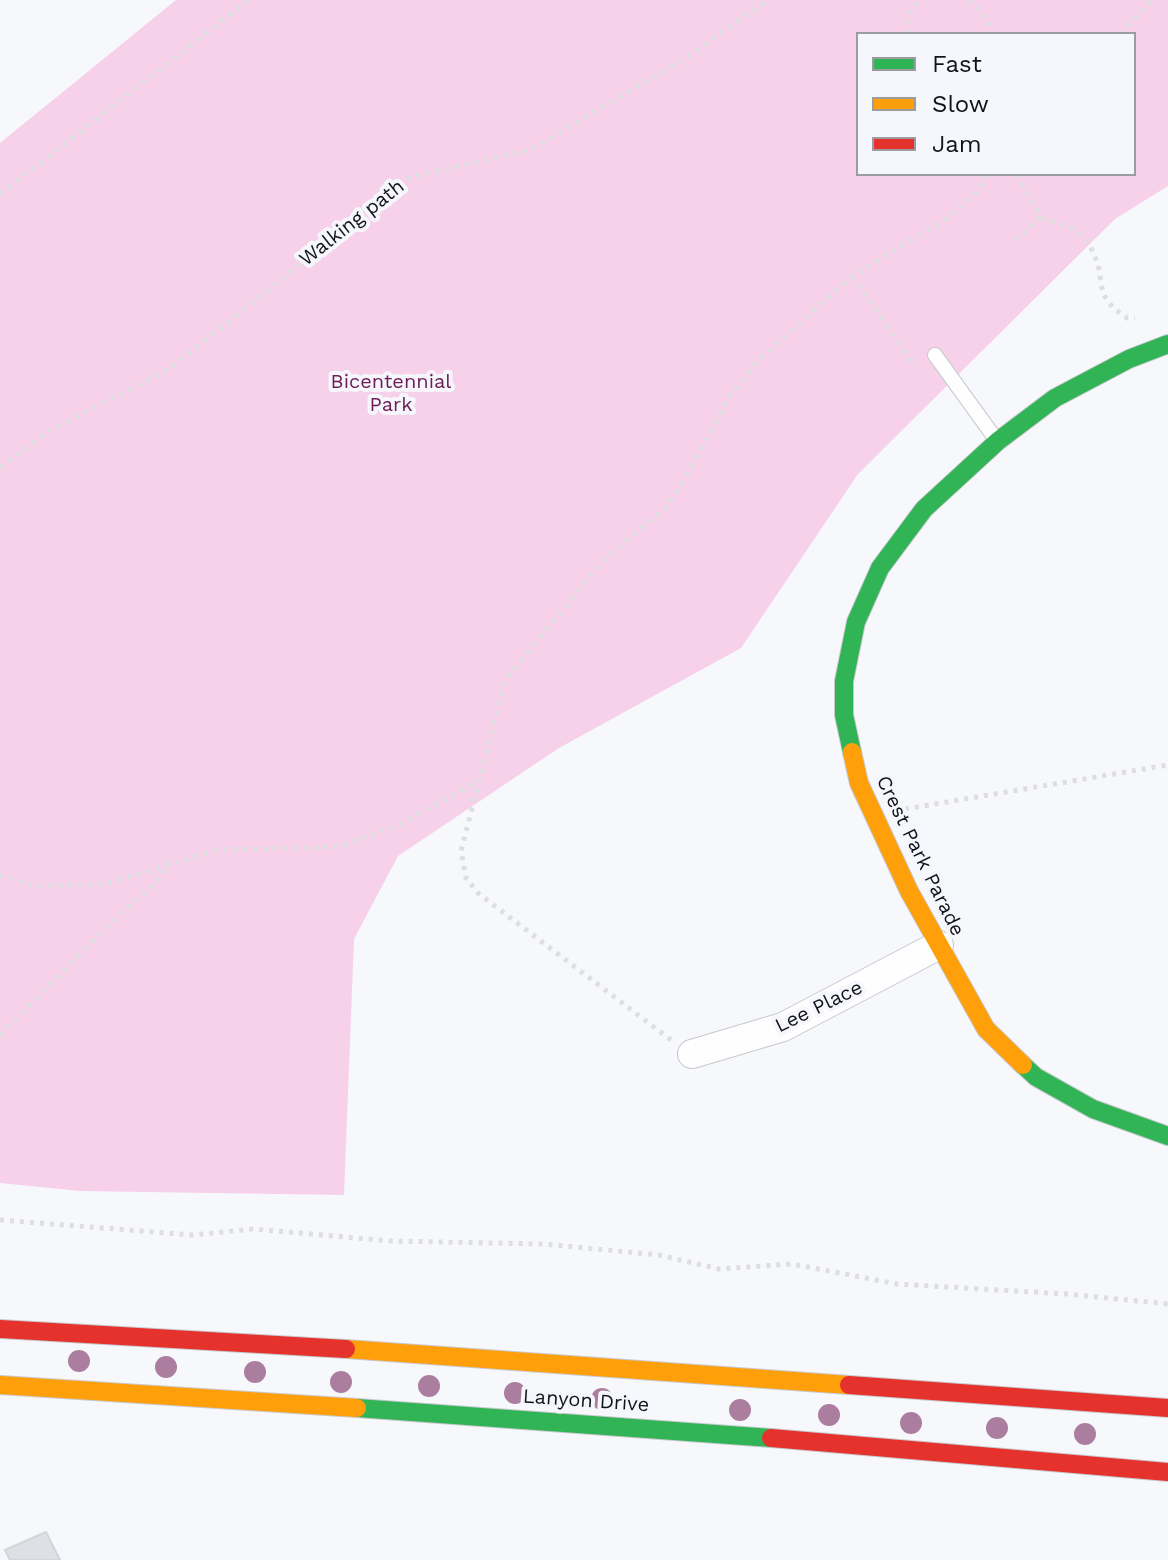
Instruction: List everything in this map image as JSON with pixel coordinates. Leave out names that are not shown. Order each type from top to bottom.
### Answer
[{"type":"main road","name":"Crest Park Parade","points":[[1168,344],[1129,359],[1055,398],[998,441],[924,509],[880,568],[856,622],[844,681],[844,715],[850,754],[873,817],[986,1029],[1036,1077],[1093,1109],[1168,1136]]},
{"type":"main road","name":"Lanyon Drive","points":[[0,1329],[315,1347],[1168,1408]]},
{"type":"main road","name":"Lanyon Drive","points":[[0,1385],[648,1427],[1168,1472]]},
{"type":"street","name":"Lee Place","points":[[692,1054],[783,1027],[939,945]]},
{"type":"lane","points":[[935,355],[998,441]]},
{"type":"path","points":[[0,194],[249,0]]},
{"type":"path","name":"Walking path","points":[[0,467],[52,429],[169,369],[410,177],[530,150],[681,61],[768,0]]},
{"type":"path","points":[[907,32],[908,17],[919,0]]},
{"type":"path","points":[[969,0],[988,20],[991,32]]},
{"type":"path","points":[[1123,32],[1151,0]]},
{"type":"path","points":[[692,1054],[491,904],[466,878],[461,851],[505,680],[602,562],[665,508],[688,474],[731,393],[761,358],[852,276],[943,221],[975,194],[987,176]]},
{"type":"path","points":[[1018,176],[1041,217],[1074,229],[1088,241],[1098,264],[1103,294],[1113,308],[1127,318],[1144,319]]},
{"type":"path","points":[[1015,240],[1041,217]]},
{"type":"path","points":[[852,276],[874,306]]},
{"type":"path","points":[[873,817],[916,806],[1168,765]]},
{"type":"path","points":[[0,875],[35,886],[105,884],[218,850],[337,847],[394,827],[477,782]]},
{"type":"path","points":[[0,1035],[123,911],[160,879],[170,862]]},
{"type":"path","points":[[0,1220],[193,1235],[253,1229],[391,1241],[543,1244],[659,1255],[719,1269],[792,1264],[897,1284],[1067,1294],[1168,1304]]},
{"type":"green space","name":"Bicentennial Park","points":[[176,0],[1168,0],[1168,186],[1115,219],[858,474],[741,648],[559,748],[398,856],[354,939],[344,1195],[80,1191],[0,1183],[0,143]]},
{"type":"building","points":[[46,1532],[60,1560],[10,1560],[5,1550]]},
{"type":"traffic: fast","points":[[852,752],[844,715],[844,681],[856,622],[880,568],[924,509],[998,441],[1055,398],[1129,359],[1168,344]]},
{"type":"traffic: fast","points":[[1023,1065],[1036,1077],[1093,1109],[1168,1136]]},
{"type":"traffic: fast","points":[[357,1408],[771,1438]]},
{"type":"traffic: slow","points":[[852,752],[859,783],[909,891],[986,1029],[1023,1065]]},
{"type":"traffic: slow","points":[[346,1349],[849,1385]]},
{"type":"traffic: slow","points":[[0,1385],[357,1408]]},
{"type":"traffic: jam","points":[[0,1329],[346,1349]]},
{"type":"traffic: jam","points":[[849,1385],[1168,1408]]},
{"type":"traffic: jam","points":[[771,1438],[1168,1472]]}]
